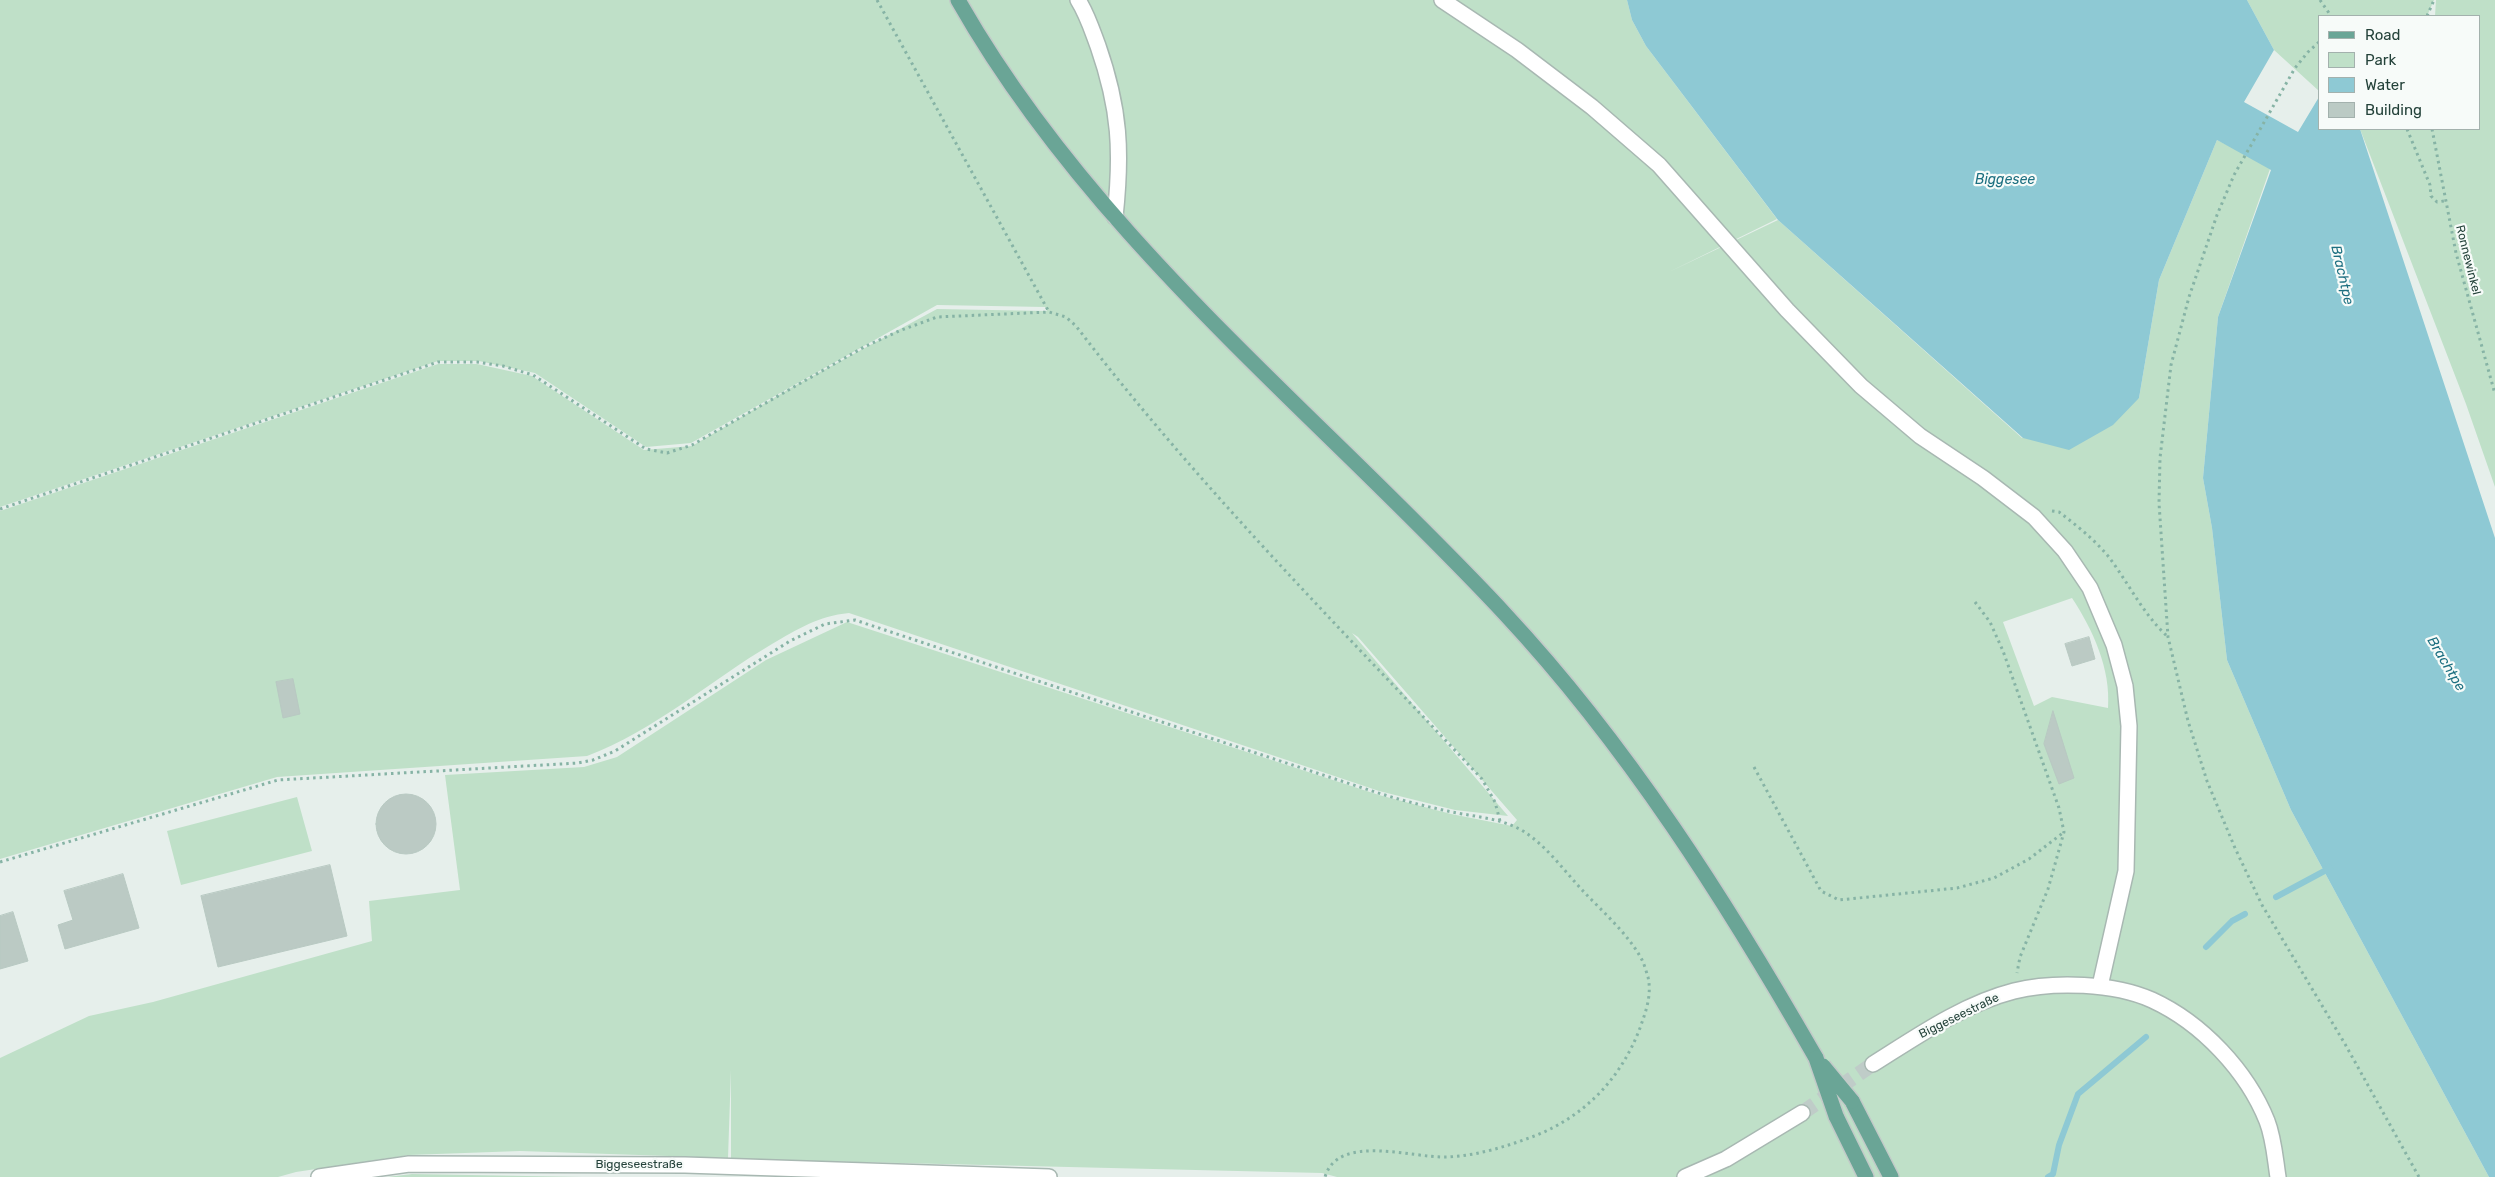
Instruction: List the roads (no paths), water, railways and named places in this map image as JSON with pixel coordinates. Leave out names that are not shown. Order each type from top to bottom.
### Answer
[{"type":"main road","points":[[958,0],[995,62],[1045,131],[1115,217],[1181,289],[1419,524],[1508,617],[1571,692],[1633,771],[1698,862],[1756,954],[1816,1058],[1852,1101],[1891,1177]]},
{"type":"main road","points":[[1816,1058],[1836,1116],[1866,1177]]},
{"type":"street","points":[[1078,0],[1085,12],[1111,82],[1118,126],[1120,168],[1115,217]]},
{"type":"street","points":[[1442,0],[1517,50],[1592,107],[1659,165],[1787,310],[1861,386],[1920,436],[1983,478],[2034,517],[2065,551],[2090,588],[2114,645],[2125,686],[2129,726],[2126,871],[2100,986]]},
{"type":"street","name":"Biggeseestraße","points":[[1873,1064],[1926,1031],[1981,1003],[2013,991],[2053,984],[2100,986],[2151,1000],[2185,1020],[2228,1056],[2250,1087],[2267,1121],[2273,1142],[2278,1177]]},
{"type":"street","points":[[1685,1177],[1726,1159],[1802,1113]]},
{"type":"street","name":"Biggeseestraße","points":[[319,1177],[409,1164],[685,1165],[1049,1177]]},
{"type":"water","name":"Biggesee","points":[[1627,0],[2247,0],[2274,50],[2244,102],[2298,132],[2318,99],[2318,130],[2360,130],[2495,538],[2495,1177],[2489,1177],[2291,810],[2227,660],[2212,528],[2203,478],[2218,317],[2271,170],[2217,140],[2159,280],[2139,398],[2113,425],[2069,450],[2023,438],[1778,220],[1646,46],[1632,20]]},
{"type":"waterway","points":[[2276,897],[2330,868]]},
{"type":"waterway","points":[[2206,947],[2232,921],[2245,914]]},
{"type":"waterway","points":[[2048,1177],[2053,1174],[2059,1145],[2078,1094],[2146,1037]]},
{"type":"tunnel","points":[[1802,1113],[1873,1064]]},
{"type":"water label","name":"Brachtpe","points":[[2342,275]]},
{"type":"water label","name":"Brachtpe","points":[[2446,664]]}]
